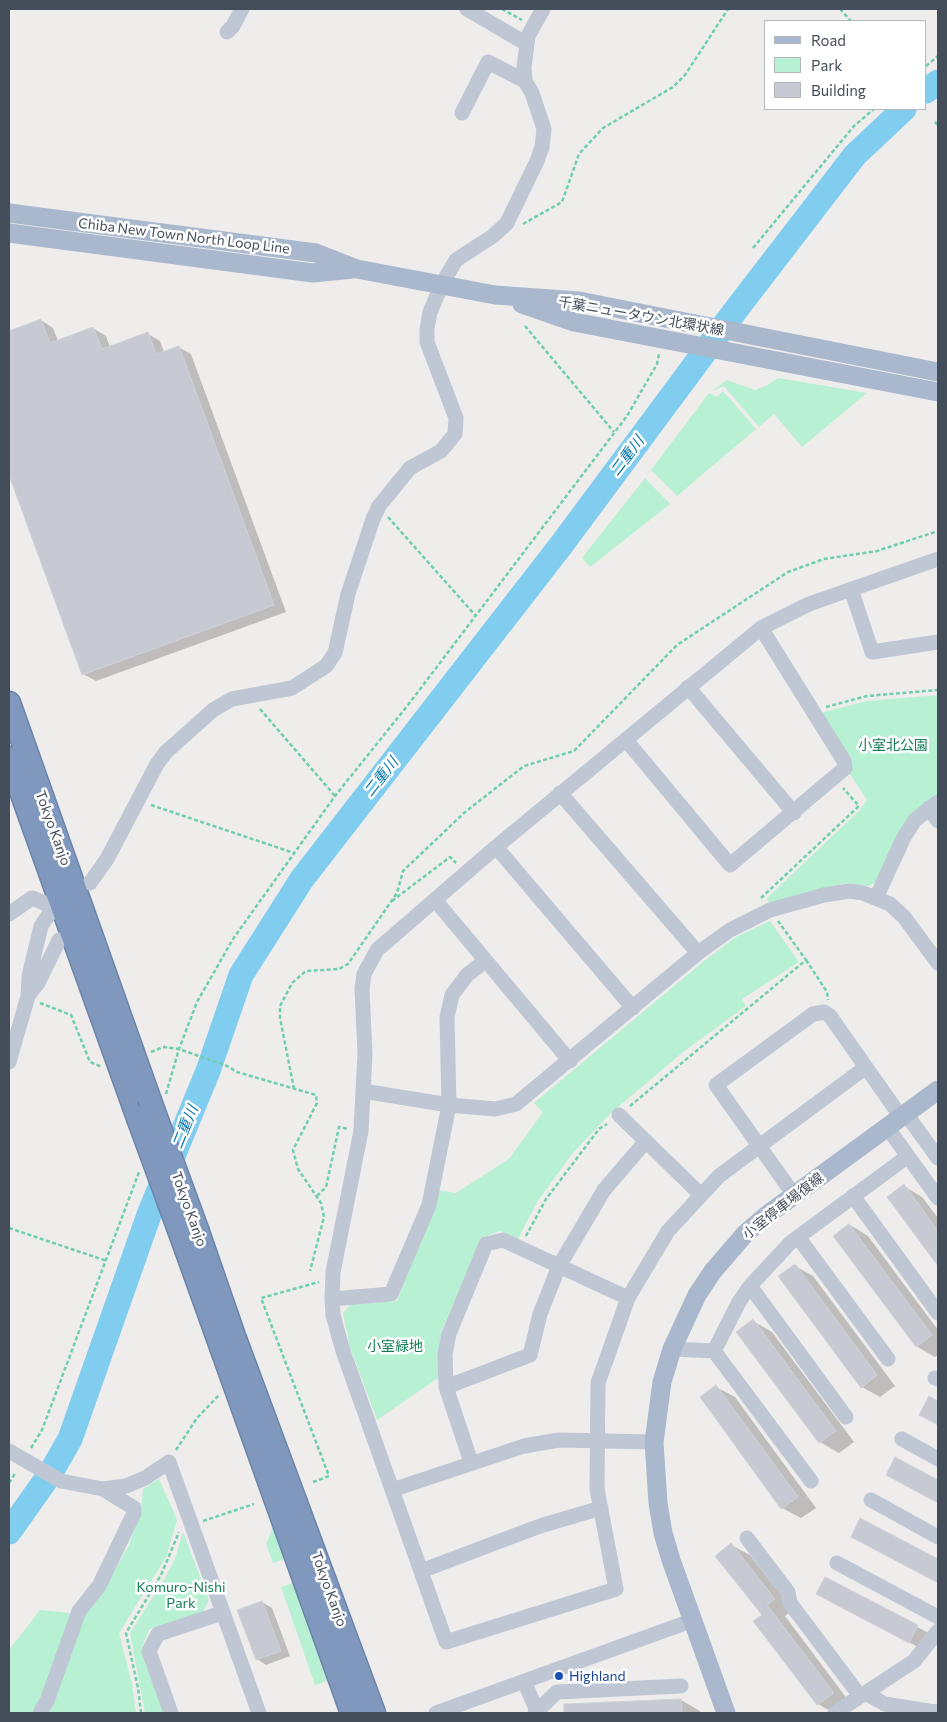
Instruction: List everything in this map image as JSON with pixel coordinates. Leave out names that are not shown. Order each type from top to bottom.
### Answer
[{"type":"highway","name":"Tokyo Kanjo","points":[[9,703],[157,1097],[198,1232],[234,1336],[374,1713]]},
{"type":"highway","name":"Tokyo Kanjo","points":[[9,758],[58,906],[138,1118],[352,1713]]},
{"type":"main road","name":"Chiba New Town North Loop Line","points":[[9,213],[316,253],[357,269],[495,294]]},
{"type":"main road","name":"Chiba New Town North Loop Line","points":[[9,233],[313,273],[357,269]]},
{"type":"main road","name":"千葉ニュータウン北環状線","points":[[495,294],[579,301],[938,372]]},
{"type":"main road","name":"千葉ニュータウン北環状線","points":[[495,294],[574,322],[938,392]]},
{"type":"main road","name":"小室停車場復線","points":[[726,1713],[691,1621],[663,1534],[654,1470],[654,1442],[662,1382],[672,1349],[698,1295],[724,1258],[746,1234],[794,1196],[938,1090]]},
{"type":"street","points":[[227,32],[233,26],[242,9]]},
{"type":"street","points":[[467,9],[525,43]]},
{"type":"street","points":[[90,883],[107,858],[157,764],[166,752],[213,710],[232,699],[292,688],[326,666],[334,653],[348,594],[379,506],[410,468],[441,451],[454,434],[456,418],[427,342],[430,312],[450,268],[463,254],[507,223],[542,147],[544,129],[542,120],[532,93],[525,81],[525,43],[544,9]]},
{"type":"street","points":[[462,113],[488,62],[525,81]]},
{"type":"street","points":[[866,1067],[758,1145],[700,1194],[668,1231],[628,1298],[598,1383],[597,1489],[616,1588],[446,1642],[343,1351],[333,1316],[333,1279],[361,1131],[365,1054],[362,989],[364,974],[377,950],[560,793],[762,628],[809,604],[938,559]]},
{"type":"street","points":[[851,588],[872,652],[938,642]]},
{"type":"street","points":[[626,740],[730,865],[794,813],[845,768],[844,761],[762,628]]},
{"type":"street","points":[[688,687],[794,813]]},
{"type":"street","points":[[560,793],[698,953]]},
{"type":"street","points":[[876,898],[904,837],[915,820],[935,810]]},
{"type":"street","points":[[496,847],[633,1008]]},
{"type":"street","points":[[363,1091],[449,1105],[495,1109],[516,1104],[698,953],[730,930],[770,910],[840,892],[864,893],[890,904],[904,917],[938,963]]},
{"type":"street","points":[[9,914],[16,912],[32,898],[58,906],[41,926],[29,976],[27,998],[9,1058]]},
{"type":"street","points":[[435,900],[570,1061]]},
{"type":"street","points":[[27,998],[38,983],[59,940]]},
{"type":"street","points":[[332,1299],[391,1294],[429,1205],[449,1105],[448,1017],[452,995],[467,975],[485,961]]},
{"type":"street","points":[[794,1196],[716,1084],[813,1014],[824,1012],[830,1016],[866,1067],[898,1119],[938,1158]]},
{"type":"street","points":[[619,1115],[700,1194]]},
{"type":"street","points":[[898,1119],[908,1156],[938,1198]]},
{"type":"street","points":[[446,1387],[530,1355],[540,1314],[559,1266],[588,1214],[604,1190],[646,1141]]},
{"type":"street","points":[[714,1351],[735,1309],[750,1286],[798,1237],[908,1156]]},
{"type":"street","points":[[853,1196],[938,1313]]},
{"type":"street","points":[[798,1237],[888,1359]]},
{"type":"street","points":[[471,1462],[446,1387],[445,1354],[449,1334],[486,1244],[503,1240],[628,1298]]},
{"type":"street","points":[[750,1286],[846,1417]]},
{"type":"street","points":[[672,1349],[714,1351]]},
{"type":"street","points":[[714,1351],[811,1481]]},
{"type":"street","points":[[902,1439],[938,1459]]},
{"type":"street","points":[[392,1490],[471,1462],[524,1446],[559,1440],[654,1442]]},
{"type":"street","points":[[9,1451],[60,1481],[103,1489],[126,1486],[145,1478],[169,1462],[259,1713]]},
{"type":"street","points":[[40,1713],[47,1701],[79,1611],[99,1586],[134,1513],[134,1508],[103,1489]]},
{"type":"street","points":[[871,1500],[938,1537]]},
{"type":"street","points":[[421,1571],[540,1526],[601,1508]]},
{"type":"street","points":[[747,1538],[788,1592],[790,1603],[863,1695],[885,1704],[934,1712],[938,1711]]},
{"type":"street","points":[[837,1562],[938,1617]]},
{"type":"street","points":[[171,1713],[149,1651],[158,1634],[222,1613]]},
{"type":"street","points":[[436,1713],[691,1621]]},
{"type":"street","points":[[835,1713],[914,1661],[938,1631]]},
{"type":"street","points":[[524,1681],[536,1712],[557,1692],[681,1686]]},
{"type":"path","points":[[502,9],[533,26]]},
{"type":"path","points":[[501,229],[533,220],[562,202],[579,154],[603,128],[673,87],[686,75],[728,9]]},
{"type":"path","points":[[840,9],[850,20]]},
{"type":"path","points":[[927,65],[938,56]]},
{"type":"path","points":[[753,248],[848,133],[873,110]]},
{"type":"path","points":[[525,326],[614,432]]},
{"type":"path","points":[[157,1097],[179,1049],[197,1002],[233,939],[335,796],[476,615],[627,416],[657,364],[660,350]]},
{"type":"path","points":[[379,506],[476,615]]},
{"type":"path","points":[[294,1089],[280,1018],[280,1006],[292,983],[306,971],[339,969],[348,964],[397,893],[403,871],[464,813],[524,766],[574,751],[677,645],[788,572],[824,558],[878,551],[938,531]]},
{"type":"path","points":[[813,711],[867,696],[938,690]]},
{"type":"path","points":[[253,694],[259,707],[335,796]]},
{"type":"path","points":[[830,1016],[828,992],[761,898],[859,806],[834,778]]},
{"type":"path","points":[[138,801],[294,853]]},
{"type":"path","points":[[390,904],[450,857],[466,873]]},
{"type":"path","points":[[519,1248],[546,1199],[600,1129],[806,960]]},
{"type":"path","points":[[27,998],[71,1015],[90,1062],[104,1067]]},
{"type":"path","points":[[149,1053],[163,1047],[179,1049],[227,1066],[237,1072],[316,1095],[317,1103],[293,1150],[293,1157],[298,1169],[321,1202],[324,1217],[310,1271]]},
{"type":"path","points":[[317,1196],[326,1187],[339,1127],[361,1131]]},
{"type":"path","points":[[9,1483],[27,1461],[42,1430],[107,1261],[139,1170]]},
{"type":"path","points":[[9,1228],[107,1261]]},
{"type":"path","points":[[313,1482],[329,1476],[261,1298],[333,1279]]},
{"type":"path","points":[[169,1462],[197,1418],[216,1396],[235,1389]]},
{"type":"path","points":[[141,1713],[138,1688],[126,1633],[161,1575],[182,1524],[190,1524],[254,1504]]},
{"type":"green space","points":[[778,378],[867,393],[802,447],[774,414],[759,427],[724,386],[712,391],[727,380],[755,390],[768,385]]},
{"type":"green space","points":[[723,391],[756,429],[677,496],[651,470],[709,393],[717,397]]},
{"type":"green space","points":[[645,478],[670,504],[590,567],[582,558]]},
{"type":"green space","name":"小室北公園","points":[[938,695],[938,795],[878,880],[869,886],[848,883],[769,903],[767,898],[860,810],[867,800],[848,771],[850,756],[820,713],[867,701]]},
{"type":"green space","name":"小室緑地","points":[[770,921],[799,962],[742,999],[746,1006],[683,1052],[611,1113],[572,1154],[537,1202],[518,1239],[500,1231],[481,1238],[442,1330],[438,1354],[438,1378],[377,1420],[350,1347],[343,1313],[350,1305],[397,1301],[438,1190],[456,1193],[509,1159],[543,1112],[534,1103],[704,961],[736,937]]},
{"type":"green space","points":[[159,1479],[177,1520],[166,1557],[119,1633],[132,1684],[136,1713],[48,1713],[85,1615],[99,1598],[129,1545],[141,1510],[143,1489]]},
{"type":"green space","points":[[275,1522],[290,1557],[273,1563],[266,1544]]},
{"type":"green space","name":"Komuro-Nishi Park","points":[[183,1532],[209,1600],[202,1614],[150,1629],[141,1649],[164,1713],[145,1713],[130,1633],[175,1559]]},
{"type":"green space","points":[[298,1581],[332,1679],[315,1685],[281,1587]]},
{"type":"green space","points":[[40,1610],[72,1613],[40,1699],[32,1713],[9,1713],[9,1650]]},
{"type":"building","points":[[41,319],[50,343],[93,327],[102,349],[148,332],[156,354],[179,346],[274,605],[82,675],[9,475],[9,331]]},
{"type":"building","points":[[904,1184],[938,1231],[938,1266],[887,1197]]},
{"type":"building","points":[[849,1224],[932,1335],[916,1347],[833,1236]]},
{"type":"building","points":[[795,1264],[877,1375],[861,1388],[778,1276]]},
{"type":"building","points":[[753,1319],[836,1431],[819,1443],[736,1332]]},
{"type":"building","points":[[716,1385],[798,1497],[781,1509],[700,1397]]},
{"type":"building","points":[[929,1396],[938,1401],[938,1425],[919,1415]]},
{"type":"building","points":[[895,1457],[938,1480],[938,1503],[886,1475]]},
{"type":"building","points":[[860,1518],[938,1559],[938,1583],[851,1537]]},
{"type":"building","points":[[731,1543],[775,1599],[767,1605],[834,1693],[817,1705],[753,1621],[762,1615],[715,1556]]},
{"type":"building","points":[[825,1577],[918,1625],[909,1643],[816,1594]]},
{"type":"building","points":[[262,1601],[281,1651],[256,1660],[237,1610]]},
{"type":"building","points":[[681,1699],[682,1713],[564,1713],[564,1704]]},
{"type":"waterway","name":"二重川","points":[[927,90],[938,82]]},
{"type":"waterway","name":"二重川","points":[[9,1532],[50,1474],[70,1439],[150,1212],[208,1071],[241,975],[302,879],[562,544],[735,311],[855,155],[903,110]]},
{"type":"place","name":"Highland","points":[[559,1676]]}]
